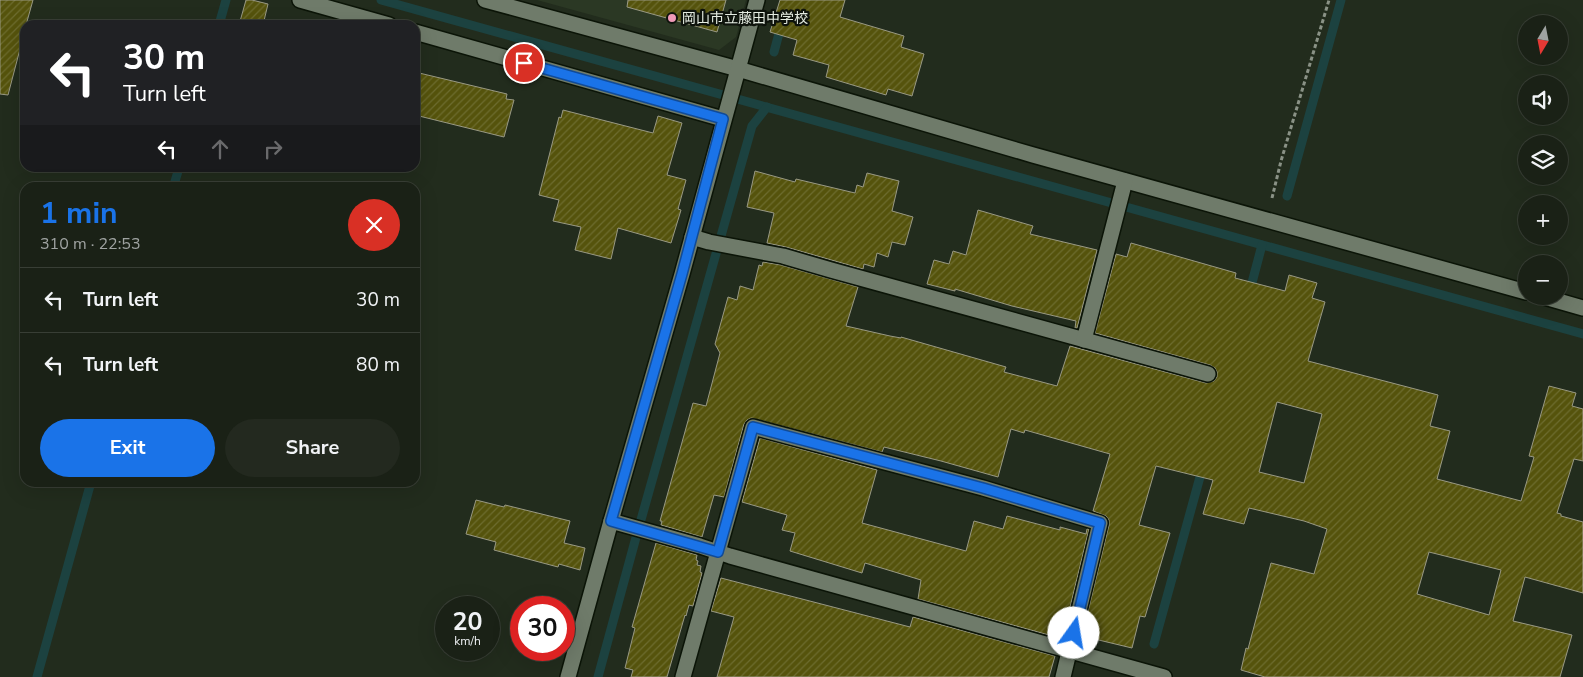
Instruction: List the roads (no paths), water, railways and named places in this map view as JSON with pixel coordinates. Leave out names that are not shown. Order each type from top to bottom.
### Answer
[{"type":"street","points":[[300,0],[371,20]]},
{"type":"street","points":[[485,0],[738,69],[1124,188],[1267,220],[1518,290]]},
{"type":"street","points":[[568,677],[757,0]]},
{"type":"street","points":[[420,33],[723,119]]},
{"type":"street","points":[[1084,340],[1124,188]]},
{"type":"street","points":[[692,237],[783,256],[1208,374]]},
{"type":"street","points":[[1568,304],[1583,308]]},
{"type":"street","points":[[683,677],[753,427],[983,488],[1100,523],[1063,677]]},
{"type":"street","points":[[611,521],[1164,677]]},
{"type":"waterway","points":[[220,20],[226,0]]},
{"type":"waterway","points":[[381,0],[1583,334]]},
{"type":"waterway","points":[[774,52],[788,0]]},
{"type":"waterway","points":[[1287,196],[1341,0]]},
{"type":"waterway","points":[[598,677],[752,126],[767,107]]},
{"type":"waterway","points":[[175,182],[178,172]]},
{"type":"waterway","points":[[1249,294],[1262,245]]},
{"type":"waterway","points":[[1154,644],[1203,466]]},
{"type":"waterway","points":[[37,677],[90,487]]},
{"type":"place","name":"岡山市立藤田中学校","points":[[672,18]]}]
